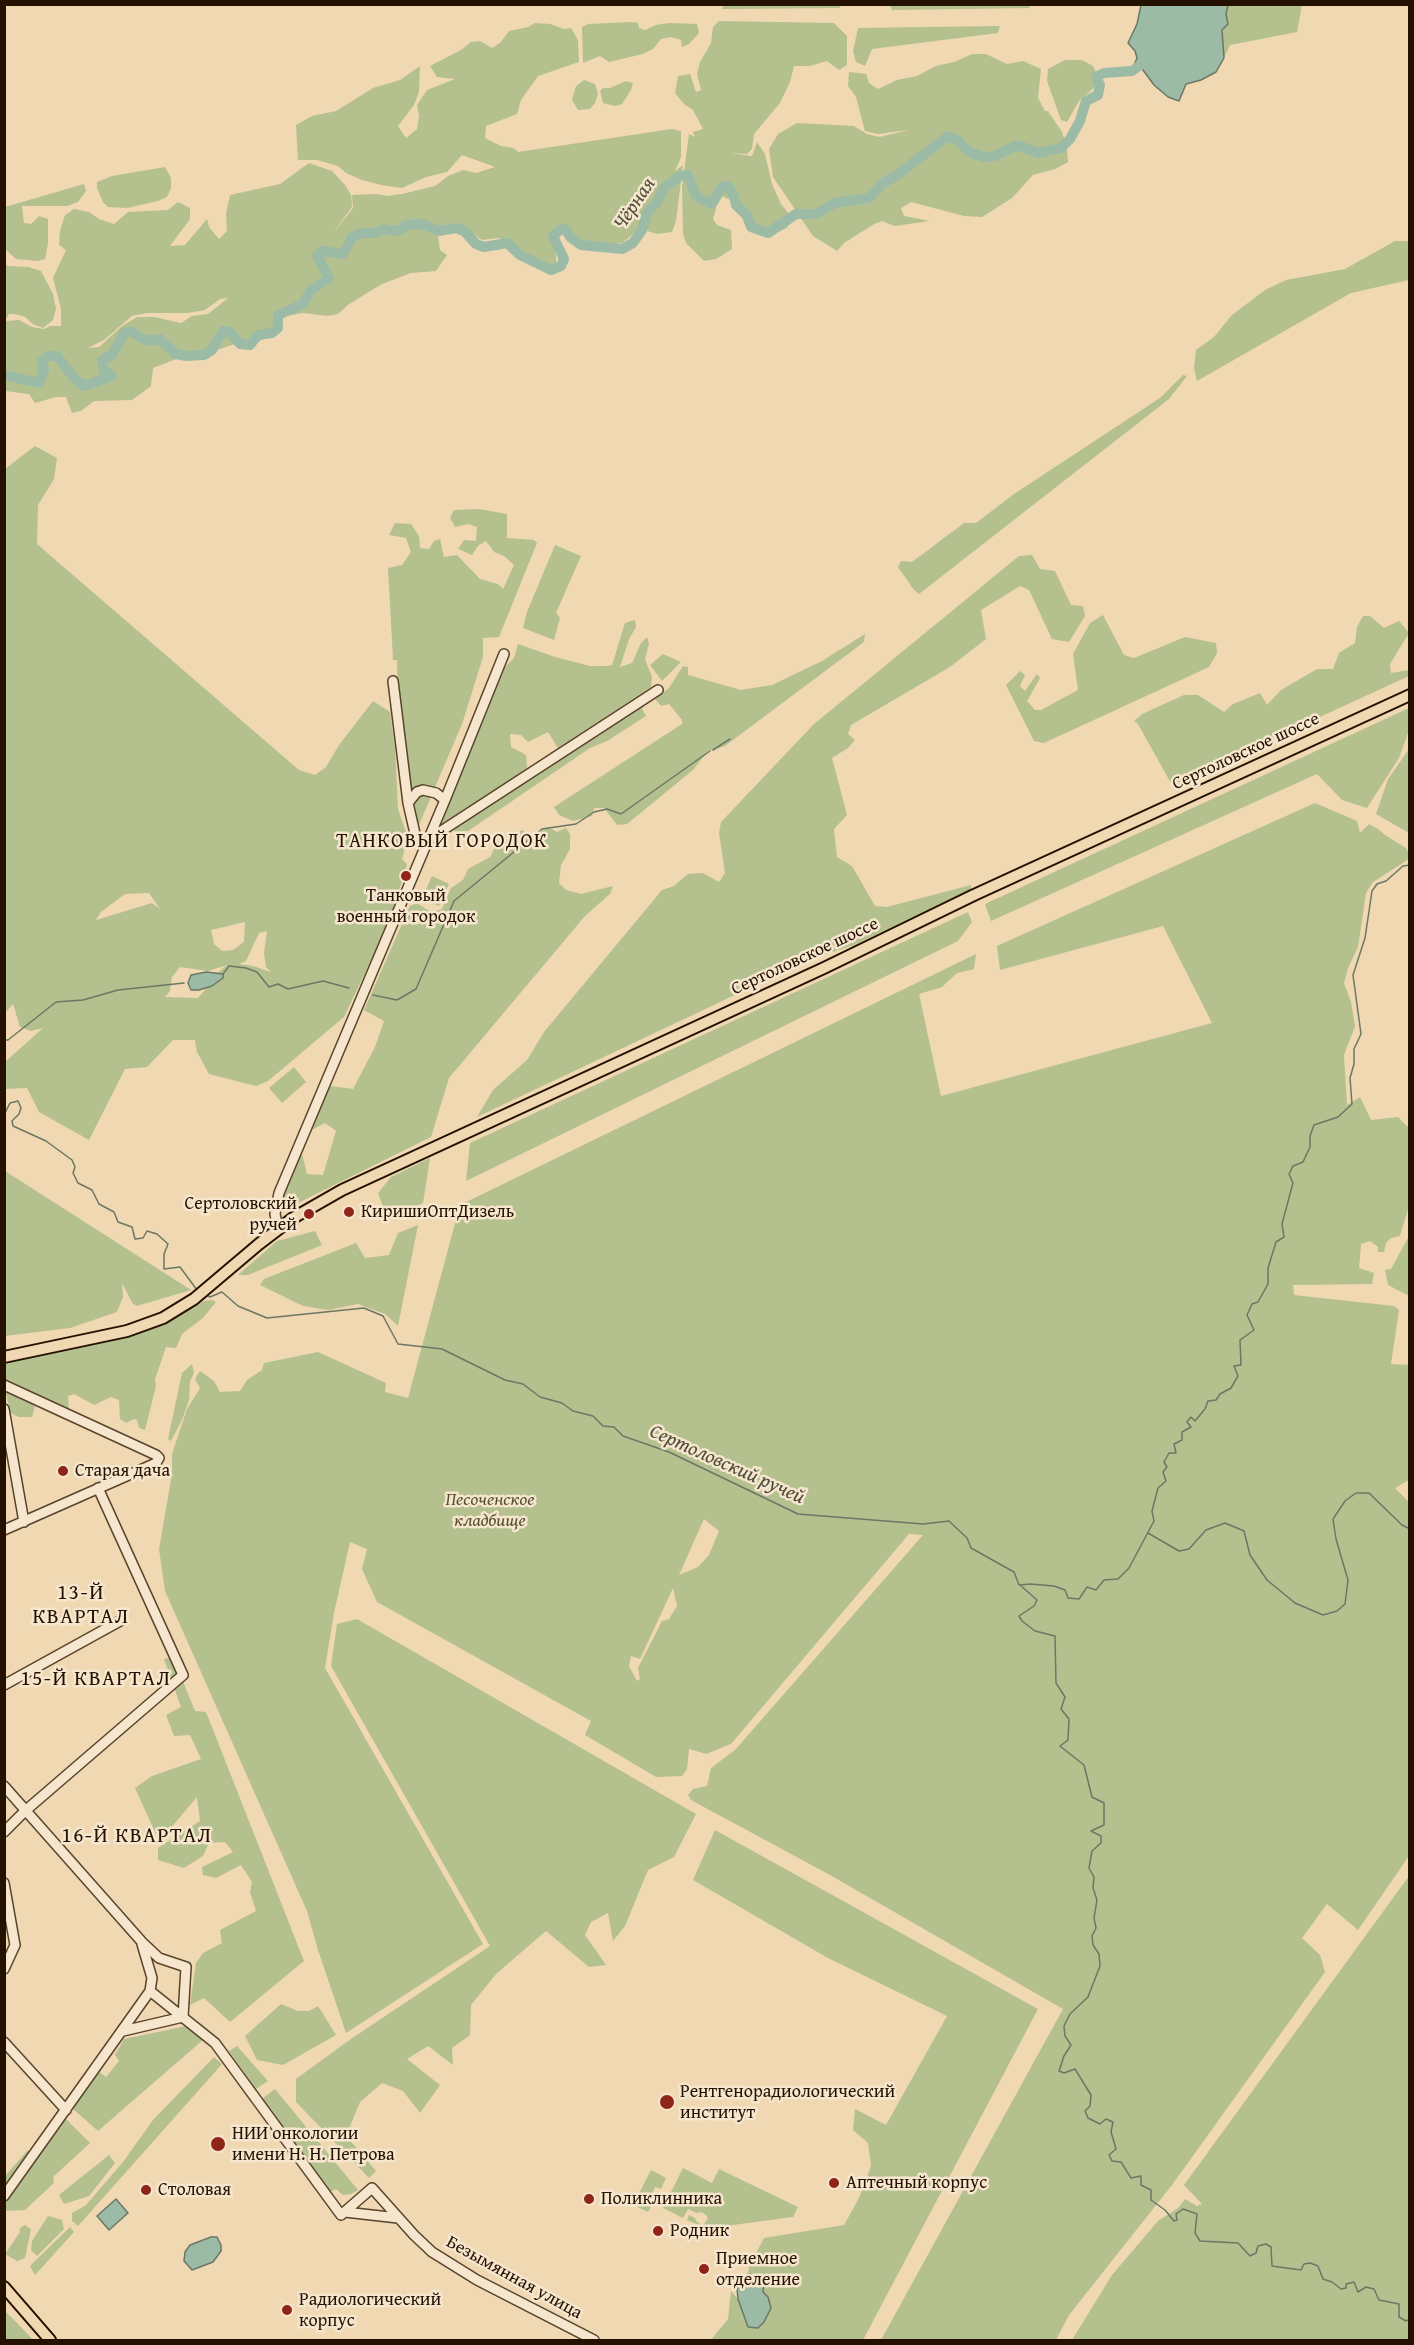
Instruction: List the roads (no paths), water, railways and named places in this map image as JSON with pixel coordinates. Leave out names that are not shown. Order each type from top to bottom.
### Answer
[{"type":"main road","name":"Сертоловское шоссе","points":[[4,1357],[146,1325],[178,1311],[278,1229],[306,1209],[342,1190],[824,968],[974,895],[1410,695]]},
{"type":"main road","points":[[4,2287],[50,2340]]},
{"type":"street","points":[[278,1229],[275,1214],[279,1193],[504,654]]},
{"type":"street","points":[[393,681],[408,803],[416,838],[425,844]]},
{"type":"street","points":[[425,844],[658,690]]},
{"type":"street","points":[[408,803],[417,792],[423,790],[431,790],[445,800]]},
{"type":"street","points":[[4,1385],[159,1458],[156,1463],[4,1530]]},
{"type":"street","points":[[4,1409],[24,1522]]},
{"type":"street","points":[[4,1832],[25,1811],[183,1675],[98,1488]]},
{"type":"street","points":[[4,1684],[120,1621]]},
{"type":"street","points":[[4,1786],[142,1942],[159,1958],[186,1967],[183,2017]]},
{"type":"street","points":[[4,1883],[15,1944],[4,1969]]},
{"type":"street","points":[[4,2196],[150,1991],[152,1978],[142,1942]]},
{"type":"street","points":[[150,1991],[215,2043],[341,2215],[345,2212],[398,2218]]},
{"type":"street","points":[[123,2031],[183,2017]]},
{"type":"street","points":[[4,2042],[66,2110]]},
{"type":"street","name":"Безымянная улица","points":[[345,2212],[372,2188],[432,2252],[456,2269],[594,2340]]},
{"type":"waterway","name":"Чёрная","points":[[4,375],[39,383],[44,370],[42,361],[49,356],[57,356],[75,379],[84,386],[112,376],[104,371],[102,360],[112,355],[125,332],[132,332],[150,341],[160,339],[176,354],[186,356],[204,355],[212,350],[223,331],[230,332],[240,344],[250,345],[258,335],[272,333],[278,328],[278,315],[303,304],[311,290],[329,278],[317,256],[322,251],[343,254],[352,237],[385,229],[400,230],[406,225],[423,224],[439,231],[456,228],[464,231],[476,244],[484,247],[507,243],[520,255],[551,270],[561,266],[564,259],[553,236],[561,229],[566,230],[570,237],[581,245],[622,249],[633,243],[642,230],[646,214],[657,202],[664,188],[680,176],[688,175],[696,196],[712,204],[722,187],[728,186],[736,205],[747,216],[751,227],[768,233],[796,214],[816,214],[835,203],[869,198],[883,183],[896,176],[948,136],[959,141],[969,152],[984,157],[995,156],[1017,145],[1039,153],[1061,148],[1070,139],[1080,121],[1086,101],[1098,95],[1100,85],[1096,77],[1104,73],[1132,71],[1143,63]]},
{"type":"waterway","points":[[713,750],[730,739]]},
{"type":"waterway","points":[[373,995],[397,1000],[416,989],[454,901],[542,829],[576,824],[594,812],[607,809],[621,814],[710,751]]},
{"type":"waterway","name":"Сертоловский ручей","points":[[206,1295],[210,1297],[222,1292],[238,1306],[267,1318],[364,1308],[383,1316],[398,1344],[442,1349],[505,1380],[523,1384],[540,1397],[562,1403],[573,1411],[593,1416],[603,1426],[614,1427],[623,1436],[669,1452],[798,1514],[923,1524],[949,1521],[967,1538],[971,1548],[1014,1572],[1019,1585],[1054,1586],[1065,1590],[1068,1598],[1079,1599],[1087,1587],[1096,1590],[1104,1580],[1118,1579],[1129,1568],[1154,1521],[1152,1511],[1158,1488],[1166,1481],[1163,1472],[1167,1467],[1164,1462],[1169,1453],[1176,1453],[1174,1444],[1182,1440],[1182,1432],[1191,1427],[1187,1422],[1191,1417],[1195,1421],[1205,1409],[1208,1401],[1216,1400],[1220,1394],[1231,1388],[1238,1376],[1234,1366],[1241,1365],[1240,1340],[1254,1330],[1247,1315],[1252,1304],[1258,1302],[1268,1284],[1268,1268],[1276,1242],[1284,1237],[1282,1224],[1293,1183],[1289,1174],[1293,1166],[1303,1162],[1310,1147],[1310,1136],[1314,1125],[1338,1117],[1352,1104],[1350,1078],[1354,1064],[1354,1049],[1361,1034],[1353,975],[1365,938],[1372,891],[1377,884],[1386,881],[1403,866],[1410,865]]},
{"type":"waterway","points":[[223,974],[229,966],[257,972],[269,987],[278,984],[288,989],[323,981],[349,988]]},
{"type":"waterway","points":[[4,1040],[8,1040],[56,1002],[83,1000],[118,990],[184,983]]},
{"type":"waterway","name":"Сертоловский ручей","points":[[4,1115],[10,1103],[18,1101],[21,1108],[12,1121],[13,1126],[46,1141],[72,1160],[75,1167],[73,1173],[78,1183],[92,1190],[99,1204],[114,1212],[118,1222],[132,1227],[135,1239],[143,1238],[147,1231],[157,1234],[168,1244],[164,1254],[164,1269],[180,1267],[197,1290]]},
{"type":"waterway","points":[[1148,1533],[1179,1551],[1189,1549],[1206,1530],[1225,1523],[1244,1531],[1250,1555],[1267,1580],[1295,1603],[1323,1615],[1337,1611],[1345,1604],[1348,1580],[1336,1539],[1333,1519],[1345,1501],[1356,1493],[1369,1493],[1402,1525],[1410,1529]]},
{"type":"waterway","points":[[1020,1585],[1037,1600],[1034,1606],[1019,1616],[1022,1621],[1035,1631],[1055,1636],[1056,1683],[1065,1697],[1061,1709],[1069,1719],[1068,1740],[1060,1746],[1084,1765],[1092,1797],[1104,1803],[1104,1825],[1091,1831],[1101,1836],[1101,1843],[1092,1851],[1089,1868],[1094,1877],[1093,1888],[1097,1900],[1093,1945],[1099,1954],[1100,1966],[1088,1997],[1070,2014],[1064,2026],[1065,2036],[1071,2045],[1059,2071],[1064,2073],[1075,2069],[1091,2095],[1090,2106],[1085,2111],[1088,2118],[1100,2124],[1106,2119],[1113,2122],[1111,2132],[1116,2149],[1109,2155],[1112,2161],[1121,2162],[1131,2178],[1141,2176],[1141,2185],[1151,2190],[1151,2200],[1165,2210],[1174,2221],[1177,2220],[1176,2214],[1183,2209],[1197,2214],[1195,2233],[1200,2241],[1238,2243],[1250,2256],[1256,2253],[1258,2246],[1266,2244],[1271,2247],[1272,2266],[1301,2270],[1304,2264],[1310,2263],[1318,2266],[1323,2279],[1341,2289],[1346,2288],[1346,2284],[1354,2282],[1358,2292],[1366,2287],[1374,2289],[1379,2300],[1399,2304],[1399,2317],[1406,2321],[1410,2319]]},
{"type":"place","name":"Танковый военный городок","points":[[406,876]]},
{"type":"place","name":"КиришиОптДизель","points":[[349,1212]]},
{"type":"place","name":"Сертоловский ручей","points":[[309,1214]]},
{"type":"place","name":"Старая дача","points":[[63,1471]]},
{"type":"place","name":"Рентгенорадиологический институт","points":[[667,2102]]},
{"type":"place","name":"НИИ онкологии имени Н. Н. Петрова","points":[[218,2144]]},
{"type":"place","name":"Аптечный корпус","points":[[834,2183]]},
{"type":"place","name":"Столовая","points":[[146,2190]]},
{"type":"place","name":"Поликлинника","points":[[589,2199]]},
{"type":"place","name":"Родник","points":[[658,2231]]},
{"type":"place","name":"Приемное отделение","points":[[704,2269]]},
{"type":"place","name":"Радиологический корпус","points":[[287,2310]]},
{"type":"district","name":"ТАНКОВЫЙ ГОРОДОК","points":[[442,842]]},
{"type":"district","name":"13-Й КВАРТАЛ","points":[[81,1606]]},
{"type":"district","name":"15-Й КВАРТАЛ","points":[[96,1680]]},
{"type":"district","name":"16-Й КВАРТАЛ","points":[[137,1837]]},
{"type":"park label","name":"Песоченское кладбище","points":[[490,1510]]}]
